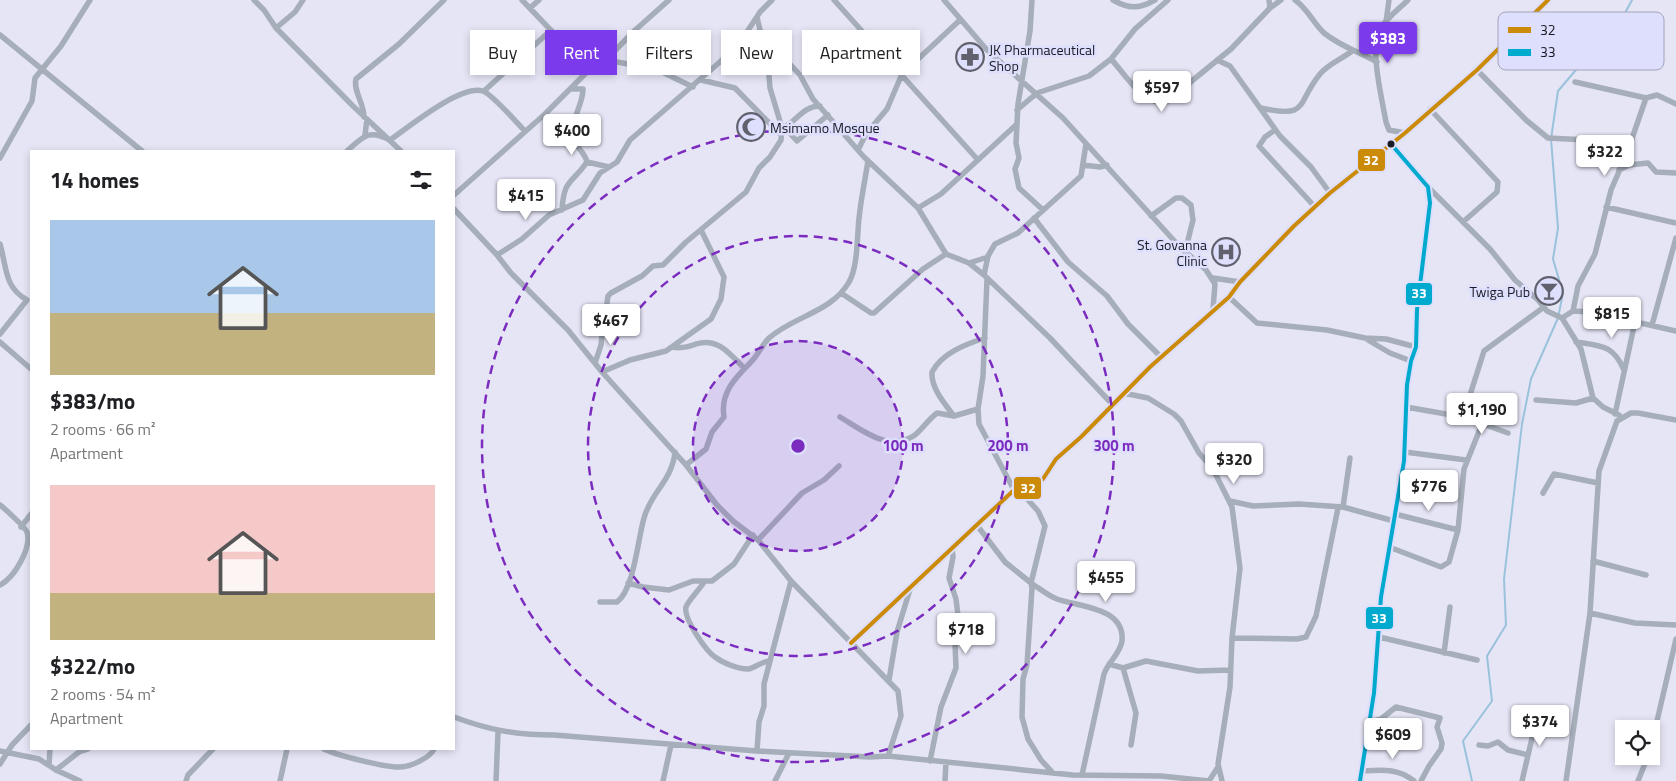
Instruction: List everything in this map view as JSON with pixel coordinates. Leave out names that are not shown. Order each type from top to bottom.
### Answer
[{"type":"street","points":[[0,158],[32,100],[36,78],[61,46],[90,0]]},
{"type":"street","points":[[254,0],[264,10],[276,28],[365,118],[400,150]]},
{"type":"street","points":[[276,28],[295,12],[303,0]]},
{"type":"street","points":[[365,135],[363,104],[355,84],[356,78],[395,47],[444,0]]},
{"type":"street","points":[[522,0],[549,30]]},
{"type":"street","points":[[530,8],[538,0]]},
{"type":"street","points":[[617,48],[632,32],[670,0]]},
{"type":"street","points":[[497,255],[522,239],[549,215],[583,200],[600,173],[618,162],[635,136],[701,80],[743,38],[757,17],[772,0]]},
{"type":"street","points":[[834,0],[862,30]]},
{"type":"street","points":[[944,0],[988,50],[1037,93],[1107,165],[1185,252],[1213,278],[1231,283],[1240,282]]},
{"type":"street","points":[[1032,0],[1017,110],[1016,143],[1019,158],[1015,169],[1019,188],[1043,210]]},
{"type":"street","points":[[1113,0],[1124,6],[1135,8],[1155,0]]},
{"type":"street","points":[[1017,110],[1037,93],[1089,76],[1111,59],[1135,30],[1168,0]]},
{"type":"street","points":[[1269,0],[1270,8]]},
{"type":"street","points":[[1111,59],[1148,100],[1157,103],[1166,102],[1217,60],[1270,8],[1281,0]]},
{"type":"street","points":[[1295,0],[1303,5],[1316,26],[1352,50],[1377,62]]},
{"type":"street","points":[[1386,22],[1389,0]]},
{"type":"street","points":[[1404,133],[1389,130],[1377,62],[1376,42],[1386,22],[1408,0]]},
{"type":"street","points":[[1536,12],[1548,0]]},
{"type":"street","points":[[757,17],[760,30]]},
{"type":"street","points":[[920,57],[960,20]]},
{"type":"street","points":[[0,36],[141,150]]},
{"type":"street","points":[[484,92],[545,36]]},
{"type":"street","points":[[1261,108],[1290,112],[1298,109],[1321,74],[1352,50]]},
{"type":"street","points":[[1021,492],[1043,479],[1056,459],[1081,437],[1161,357],[1213,309],[1229,297],[1240,282],[1330,192],[1391,144],[1478,70],[1498,50]]},
{"type":"street","points":[[1217,60],[1230,66],[1245,90],[1261,108],[1286,144],[1312,168],[1330,192]]},
{"type":"street","points":[[617,62],[656,69],[693,87]]},
{"type":"street","points":[[792,67],[800,75],[813,99],[858,150],[918,208],[946,254],[969,263],[985,277],[1028,316],[1112,404]]},
{"type":"street","points":[[1478,70],[1531,125],[1548,138],[1588,140],[1627,153]]},
{"type":"street","points":[[455,194],[571,89],[584,75]]},
{"type":"street","points":[[606,310],[611,293],[642,276],[653,266],[663,265],[700,230],[746,192],[759,168],[778,146],[782,130],[770,88],[769,75]]},
{"type":"street","points":[[858,150],[866,134],[887,109],[902,75]]},
{"type":"street","points":[[903,75],[919,96],[978,160]]},
{"type":"street","points":[[701,80],[734,88],[797,141],[828,115]]},
{"type":"street","points":[[1575,82],[1646,98],[1656,95],[1676,104]]},
{"type":"street","points":[[390,140],[454,95],[470,89],[484,92],[525,131]]},
{"type":"street","points":[[571,89],[583,89],[583,98],[574,122],[572,136],[587,162],[609,167]]},
{"type":"street","points":[[1573,311],[1578,286],[1595,254],[1606,207],[1646,98]]},
{"type":"street","points":[[782,130],[790,125],[806,108],[820,106]]},
{"type":"street","points":[[1430,109],[1498,182],[1497,192],[1463,222]]},
{"type":"street","points":[[918,208],[941,194],[1017,124]]},
{"type":"street","points":[[1275,130],[1265,137],[1259,146],[1315,207]]},
{"type":"street","points":[[348,150],[365,135],[377,134],[390,140]]},
{"type":"street","points":[[1053,773],[1041,760],[1028,739],[1022,717],[1023,679],[1027,665],[1032,601],[1031,583],[1045,526],[1038,511],[1021,492],[1014,490],[983,433],[978,409],[983,376],[985,277],[988,257],[1000,240],[1011,237],[1081,176],[1086,144]]},
{"type":"street","points":[[1391,144],[1428,187],[1490,249],[1515,280],[1553,316],[1562,318],[1573,311],[1592,312],[1676,331]]},
{"type":"street","points":[[686,465],[707,448],[712,432],[724,417],[723,398],[744,368],[755,358],[769,338],[805,315],[830,304],[841,293],[854,270],[859,216],[868,161]]},
{"type":"street","points":[[562,210],[563,192],[568,182],[587,162]]},
{"type":"street","points":[[1618,171],[1629,165],[1648,163],[1656,172],[1676,173]]},
{"type":"street","points":[[1083,165],[1100,167],[1107,165]]},
{"type":"street","points":[[1360,781],[1370,722],[1379,637],[1381,597],[1405,452],[1406,407],[1411,361],[1416,347],[1417,310],[1430,203],[1428,187]]},
{"type":"street","points":[[1151,216],[1176,198],[1182,198],[1191,205],[1193,220],[1185,252]]},
{"type":"street","points":[[1606,207],[1676,223]]},
{"type":"street","points":[[455,211],[497,255],[511,274],[568,330],[602,372],[675,452],[717,505],[733,522],[758,540],[791,580],[898,691],[901,707],[898,726],[888,756]]},
{"type":"street","points":[[1034,218],[1068,262],[1107,296],[1128,324],[1161,357]]},
{"type":"street","points":[[602,372],[630,360],[660,354],[673,347],[711,319],[723,292],[722,271],[700,230]]},
{"type":"street","points":[[1652,325],[1676,238]]},
{"type":"street","points":[[0,244],[8,282],[16,294],[27,300],[0,334]]},
{"type":"street","points":[[841,293],[871,313],[874,312],[923,269],[946,254]]},
{"type":"street","points":[[969,263],[988,257]]},
{"type":"street","points":[[1213,278],[1216,290],[1213,309]]},
{"type":"street","points":[[1229,297],[1257,323],[1327,330],[1365,338],[1386,339],[1416,347]]},
{"type":"street","points":[[1463,417],[1484,351],[1544,307]]},
{"type":"street","points":[[1562,318],[1582,355],[1593,398],[1603,407],[1623,417]]},
{"type":"street","points":[[1616,414],[1635,322]]},
{"type":"street","points":[[595,363],[601,345],[602,324]]},
{"type":"street","points":[[954,416],[932,382],[932,372],[944,358],[956,350],[985,338]]},
{"type":"street","points":[[1365,338],[1390,353],[1411,361]]},
{"type":"street","points":[[0,342],[30,368]]},
{"type":"street","points":[[673,347],[681,348],[704,342],[715,343],[744,368]]},
{"type":"street","points":[[1576,342],[1597,345],[1611,350],[1618,357],[1624,370]]},
{"type":"street","points":[[455,717],[498,732],[757,752],[888,756],[1053,773],[1073,778],[1082,775],[1161,776],[1209,781],[1218,767],[1228,703],[1229,670],[1240,568],[1234,514],[1230,501],[1213,469],[1199,453],[1187,430],[1174,414],[1148,398],[1123,393]]},
{"type":"street","points":[[1536,400],[1576,403],[1593,398]]},
{"type":"street","points":[[1406,407],[1463,417],[1508,433]]},
{"type":"street","points":[[840,417],[877,439],[890,442],[916,434],[937,413],[954,416],[978,409]]},
{"type":"street","points":[[1566,781],[1590,613],[1599,471],[1613,426],[1623,417],[1638,413],[1676,420]]},
{"type":"street","points":[[1388,547],[1444,567],[1449,562],[1458,530],[1466,460],[1482,424]]},
{"type":"street","points":[[600,602],[613,603],[620,599],[628,583],[645,515],[650,502],[671,472],[675,452]]},
{"type":"street","points":[[1405,452],[1466,460]]},
{"type":"street","points":[[1232,638],[1297,639],[1306,636],[1316,616],[1341,507],[1350,458]]},
{"type":"street","points":[[758,540],[802,494],[824,480],[839,466]]},
{"type":"street","points":[[1543,494],[1554,474],[1598,483]]},
{"type":"street","points":[[851,643],[952,546],[1014,490]]},
{"type":"street","points":[[1230,501],[1253,506],[1299,504],[1341,507],[1394,521]]},
{"type":"street","points":[[0,505],[21,527],[26,529],[29,539],[16,571],[0,585]]},
{"type":"street","points":[[1395,514],[1458,530]]},
{"type":"street","points":[[21,527],[30,515]]},
{"type":"street","points":[[976,524],[1005,562],[1031,583],[1057,599],[1102,612],[1116,619],[1119,624],[1122,639],[1117,654],[1104,674],[1082,775]]},
{"type":"street","points":[[628,583],[669,590],[691,582],[712,581],[727,571],[753,535]]},
{"type":"street","points":[[930,761],[941,707],[954,674],[954,643],[960,632],[956,599],[949,578],[953,557],[952,546]]},
{"type":"street","points":[[1593,561],[1646,575]]},
{"type":"street","points":[[757,752],[759,725],[764,706],[763,690],[791,580]]},
{"type":"street","points":[[704,582],[697,594],[687,605],[686,612],[690,624],[710,654],[726,663],[746,669],[769,661]]},
{"type":"street","points":[[889,680],[897,632],[911,586]]},
{"type":"street","points":[[1444,653],[1450,607]]},
{"type":"street","points":[[1590,613],[1634,623],[1676,624]]},
{"type":"street","points":[[1379,637],[1477,660]]},
{"type":"street","points":[[1658,720],[1674,658],[1676,639]]},
{"type":"street","points":[[1109,664],[1123,668],[1146,661],[1198,671],[1229,670]]},
{"type":"street","points":[[1123,668],[1136,713],[1131,745]]},
{"type":"street","points":[[1370,722],[1381,719],[1396,708],[1440,718],[1437,727],[1442,743],[1441,749],[1421,781]]},
{"type":"street","points":[[1522,781],[1539,708]]},
{"type":"street","points":[[0,764],[30,726]]},
{"type":"street","points":[[496,781],[498,732]]},
{"type":"street","points":[[1479,745],[1488,746],[1498,742],[1508,750],[1528,755]]},
{"type":"street","points":[[663,781],[671,745]]},
{"type":"street","points":[[48,765],[50,750]]},
{"type":"street","points":[[56,770],[79,752],[85,750]]},
{"type":"street","points":[[186,781],[188,775],[212,750]]},
{"type":"street","points":[[280,781],[287,750]]},
{"type":"street","points":[[327,750],[344,756],[402,767],[427,757],[433,750]]},
{"type":"street","points":[[0,751],[39,759],[56,770],[80,781]]},
{"type":"street","points":[[775,781],[789,753]]},
{"type":"street","points":[[946,762],[946,781]]},
{"type":"street","points":[[1638,781],[1644,765]]},
{"type":"street","points":[[1218,767],[1222,781]]},
{"type":"street","points":[[1362,771],[1391,770],[1405,774],[1414,781]]},
{"type":"waterway","points":[[1626,12],[1632,0]]},
{"type":"waterway","points":[[1472,781],[1463,741],[1492,701],[1487,656],[1506,625],[1504,579],[1522,424],[1531,379],[1558,318],[1563,293],[1553,259],[1558,228],[1551,139],[1558,91],[1576,70]]},
{"type":"transit line","name":"32","points":[[1536,12],[1548,0]]},
{"type":"transit line","name":"32","points":[[851,643],[1014,490],[1021,492],[1043,479],[1056,459],[1081,437],[1150,367],[1229,297],[1240,282],[1294,226],[1330,193],[1405,133],[1498,49]]},
{"type":"transit line","name":"33","points":[[1360,781],[1374,693],[1381,597],[1404,461],[1407,385],[1411,361],[1416,347],[1417,310],[1430,203],[1428,187],[1391,144]]},
{"type":"place","name":"JK Pharmaceutical Shop","points":[[970,57]]},
{"type":"place","name":"Msimamo Mosque","points":[[751,127]]},
{"type":"place","name":"St. Govanna Clinic","points":[[1226,252]]},
{"type":"place","name":"Twiga Pub","points":[[1549,291]]}]
